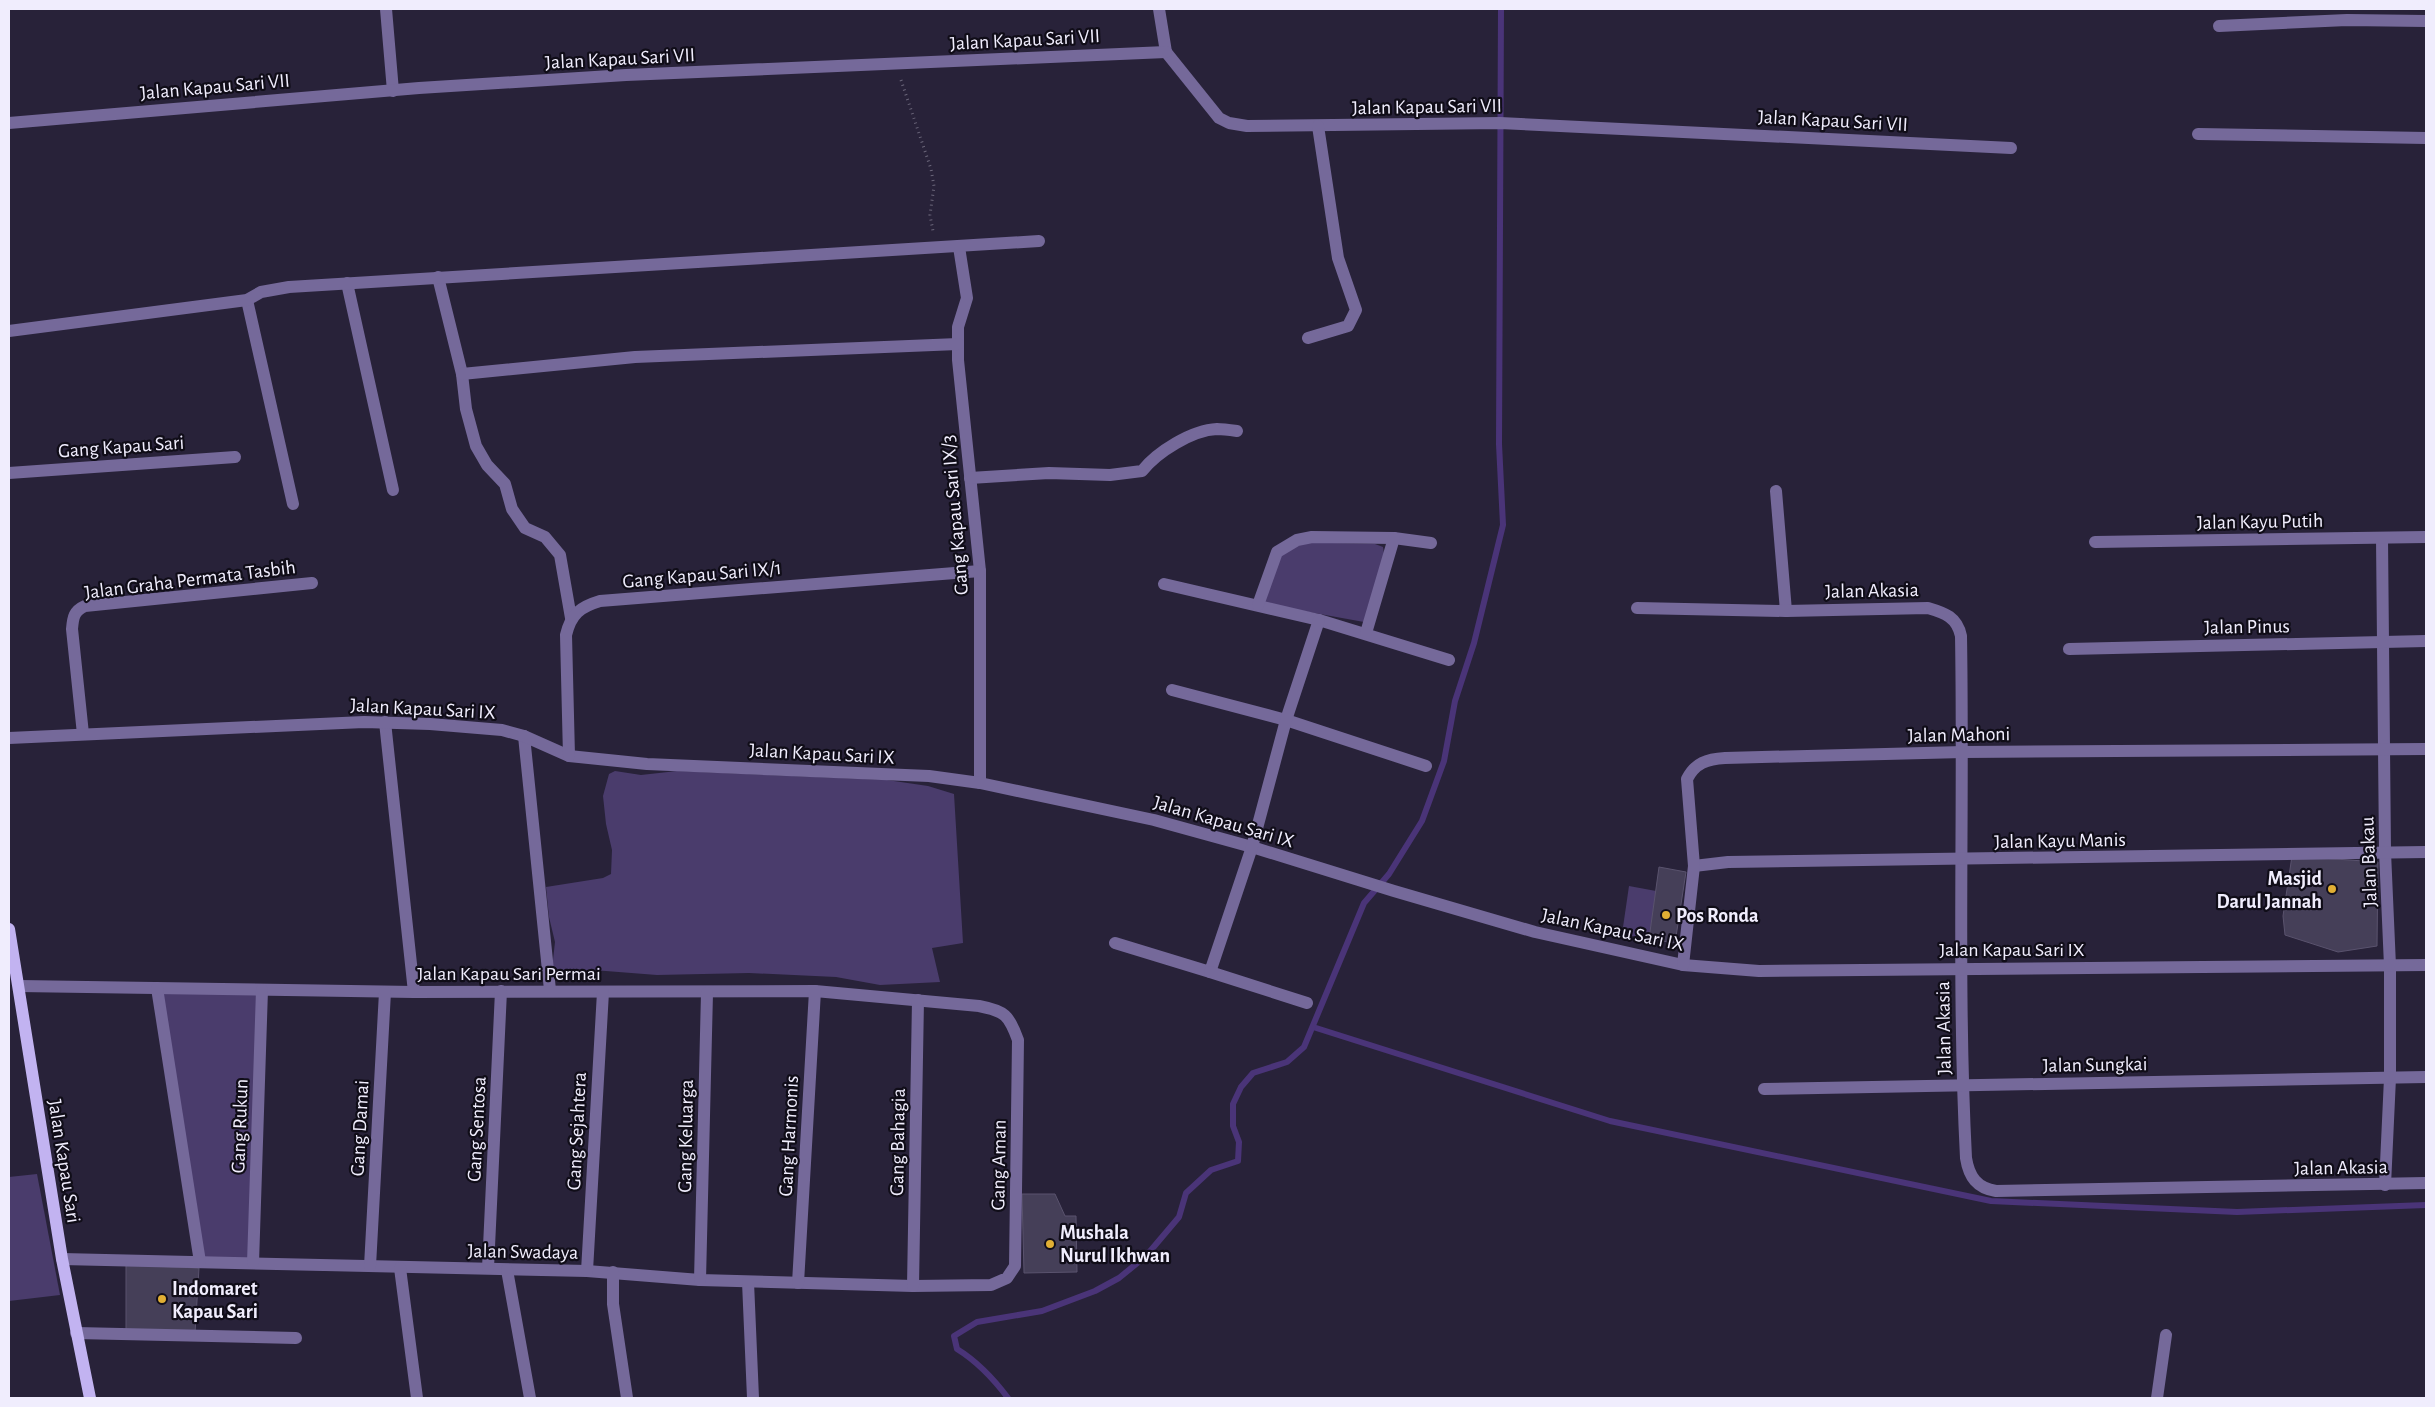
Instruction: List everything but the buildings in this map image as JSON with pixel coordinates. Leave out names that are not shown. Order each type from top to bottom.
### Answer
[{"type":"main road","name":"Jalan Kapau Sari","points":[[9,929],[62,1258],[90,1398]]},
{"type":"street","points":[[386,9],[393,92]]},
{"type":"street","points":[[1160,9],[1166,52]]},
{"type":"street","points":[[2219,26],[2347,14],[2426,21]]},
{"type":"street","name":"Jalan Kapau Sari VII","points":[[9,123],[626,75],[1166,52],[1219,118],[1229,123],[1247,126],[1500,123],[2011,148]]},
{"type":"street","points":[[1308,338],[1348,326],[1356,310],[1338,258],[1318,126]]},
{"type":"street","points":[[2198,134],[2426,138]]},
{"type":"street","points":[[9,331],[247,300],[261,292],[289,287],[1039,241]]},
{"type":"street","name":"Gang Kapau Sari IX/3","points":[[959,247],[967,298],[958,327],[958,360],[980,570],[980,783]]},
{"type":"street","points":[[438,277],[462,374],[466,409],[476,446],[487,465],[505,484],[512,509],[525,528],[545,537],[560,555],[571,618],[566,635],[565,667],[569,756]]},
{"type":"street","points":[[347,283],[392,490]]},
{"type":"street","points":[[247,300],[293,504]]},
{"type":"street","points":[[462,374],[635,357],[958,344]]},
{"type":"street","points":[[970,478],[1049,473],[1110,475],[1142,471],[1152,458],[1190,437],[1215,429],[1237,431]]},
{"type":"street","name":"Gang Kapau Sari","points":[[9,473],[235,457]]},
{"type":"street","points":[[1776,491],[1786,611]]},
{"type":"street","points":[[1258,605],[1277,552],[1297,540],[1312,537],[1394,538],[1431,543]]},
{"type":"street","name":"Jalan Kayu Putih","points":[[2095,542],[2426,537]]},
{"type":"street","points":[[1366,633],[1394,538]]},
{"type":"street","name":"Jalan Bakau","points":[[2382,538],[2385,749],[2384,852],[2390,966],[2390,1078],[2385,1185]]},
{"type":"street","name":"Gang Kapau Sari IX/1","points":[[571,618],[585,605],[600,601],[980,570]]},
{"type":"street","name":"Jalan Graha Permata Tasbih","points":[[83,734],[72,629],[73,618],[78,610],[85,606],[312,583]]},
{"type":"street","points":[[1164,584],[1318,620],[1366,633],[1449,660]]},
{"type":"street","name":"Jalan Akasia","points":[[1637,608],[1786,611],[1928,608],[1950,616],[1958,624],[1962,636],[1962,1085],[1967,1169],[1977,1185],[1996,1191],[2426,1184]]},
{"type":"street","points":[[1210,972],[1252,847],[1286,720],[1318,620]]},
{"type":"street","name":"Jalan Pinus","points":[[2069,649],[2426,641]]},
{"type":"street","points":[[1172,690],[1286,720],[1426,766]]},
{"type":"street","points":[[385,722],[414,992]]},
{"type":"street","name":"Jalan Kapau Sari IX","points":[[9,738],[385,722],[502,730],[524,736],[569,756],[647,764],[929,776],[980,783],[1154,820],[1252,847],[1535,932],[1683,965],[1758,970],[2426,965]]},
{"type":"street","points":[[524,736],[550,990]]},
{"type":"street","name":"Jalan Mahoni","points":[[1683,965],[1694,866],[1687,779],[1691,770],[1704,761],[1724,758],[1963,752],[2426,749]]},
{"type":"street","name":"Jalan Kayu Manis","points":[[1694,866],[1728,862],[2426,852]]},
{"type":"street","points":[[1115,943],[1307,1003]]},
{"type":"street","name":"Jalan Kapau Sari Permai","points":[[19,986],[385,992],[550,990],[707,993],[815,991],[918,1000],[998,1010],[1006,1015],[1013,1026]]},
{"type":"street","points":[[157,988],[200,1262]]},
{"type":"street","name":"Gang Rukun","points":[[253,1263],[262,990]]},
{"type":"street","name":"Gang Sentosa","points":[[488,1268],[501,991]]},
{"type":"street","name":"Gang Harmonis","points":[[798,1283],[815,991]]},
{"type":"street","name":"Gang Damai","points":[[370,1266],[385,992]]},
{"type":"street","name":"Gang Sejahtera","points":[[587,1271],[603,992]]},
{"type":"street","name":"Gang Keluarga","points":[[700,1280],[707,993]]},
{"type":"street","name":"Gang Bahagia","points":[[913,1286],[918,1000]]},
{"type":"street","name":"Gang Aman","points":[[983,1286],[999,1283],[1007,1278],[1015,1266],[1019,1055],[1018,1040],[1013,1026]]},
{"type":"street","name":"Jalan Sungkai","points":[[1764,1089],[2426,1077]]},
{"type":"street","name":"Jalan Swadaya","points":[[62,1258],[400,1268],[587,1271],[748,1282],[983,1286]]},
{"type":"street","points":[[400,1268],[417,1398]]},
{"type":"street","points":[[507,1270],[530,1398]]},
{"type":"street","points":[[613,1272],[613,1304],[626,1398]]},
{"type":"street","points":[[748,1282],[753,1398]]},
{"type":"street","points":[[76,1334],[296,1338]]},
{"type":"street","points":[[2157,1398],[2166,1335]]},
{"type":"path","points":[[902,63],[900,83],[931,169],[934,186],[930,216],[936,248]]},
{"type":"shaded area","points":[[1299,542],[1375,544],[1383,547],[1384,554],[1364,622],[1264,604],[1280,554]]},
{"type":"shaded area","points":[[615,771],[641,775],[677,771],[887,780],[928,786],[954,794],[963,943],[932,948],[940,982],[880,985],[836,977],[749,973],[657,975],[593,970],[567,976],[554,975],[552,969],[555,942],[549,917],[546,887],[603,878],[611,874],[612,850],[606,824],[603,796],[609,774]]},
{"type":"shaded area","points":[[1629,886],[1656,891],[1649,939],[1622,934]]},
{"type":"shaded area","points":[[157,988],[262,990],[253,1263],[200,1262]]},
{"type":"shaded area","points":[[37,1174],[60,1295],[9,1301],[9,1177]]},
{"type":"waterway","points":[[1008,1398],[985,1371],[957,1349],[954,1336],[977,1322],[1042,1311],[1095,1291],[1119,1278],[1146,1256],[1179,1217],[1186,1193],[1211,1170],[1238,1161],[1239,1142],[1233,1126],[1233,1104],[1241,1087],[1253,1073],[1287,1062],[1304,1047],[1364,903],[1389,874],[1422,821],[1444,761],[1455,701],[1474,643],[1503,525],[1499,444],[1501,9]]},
{"type":"waterway","points":[[1313,1027],[1610,1121],[1991,1201],[2237,1212],[2426,1205]]},
{"type":"place","name":"Masjid Darul Jannah","points":[[2332,889]]},
{"type":"place","name":"Pos Ronda","points":[[1666,915]]},
{"type":"place","name":"Mushala Nurul Ikhwan","points":[[1050,1244]]},
{"type":"place","name":"Indomaret Kapau Sari","points":[[162,1299]]}]
